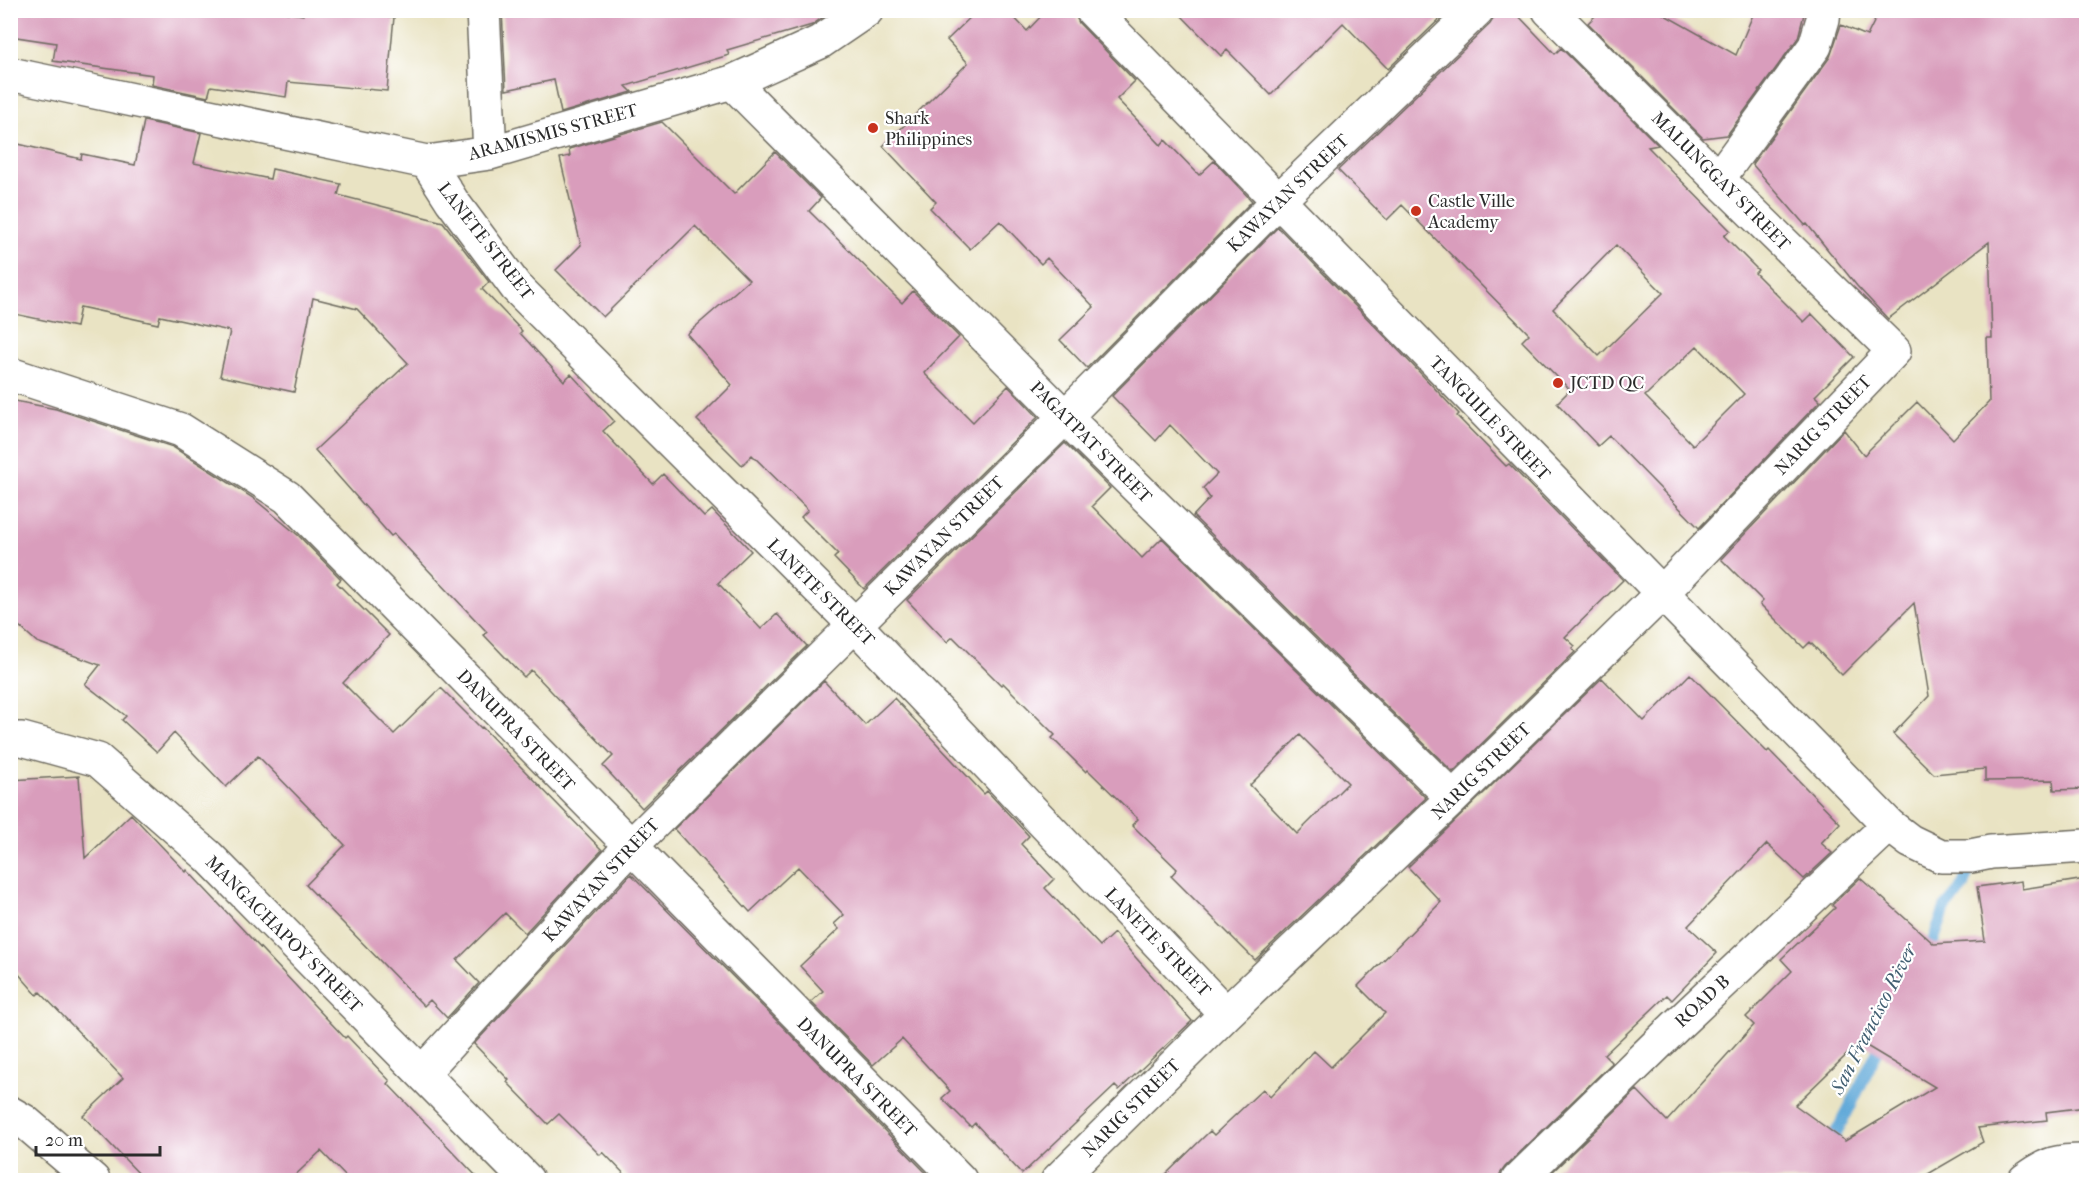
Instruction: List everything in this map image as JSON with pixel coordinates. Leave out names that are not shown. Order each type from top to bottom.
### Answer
[{"type":"street","points":[[483,10],[490,153]]},
{"type":"street","name":"ARAMISMIS STREET","points":[[10,74],[427,162],[490,153],[732,82],[820,42],[867,10]]},
{"type":"street","name":"TANGUILE STREET","points":[[1092,10],[1889,825],[1910,841],[1941,856],[1971,856],[1991,852],[2086,846]]},
{"type":"street","name":"KAWAYAN STREET","points":[[422,1073],[630,847],[1065,417],[1278,201],[1478,10]]},
{"type":"street","name":"MALUNGGAY STREET","points":[[1550,10],[1718,180],[1894,351]]},
{"type":"street","points":[[1718,180],[1802,68],[1815,46],[1824,10]]},
{"type":"street","name":"PAGATPAT STREET","points":[[732,82],[1065,417],[1453,798]]},
{"type":"street","name":"LANETE STREET","points":[[427,162],[452,201],[516,287],[855,625],[1226,1014]]},
{"type":"street","name":"NARIG STREET","points":[[1058,1180],[1226,1014],[1453,798],[1662,593],[1894,351]]},
{"type":"street","name":"DANUPRA STREET","points":[[10,374],[182,430],[287,497],[960,1180]]},
{"type":"street","name":"MANGACHAPOY STREET","points":[[10,739],[22,739],[98,760],[208,856],[526,1180]]},
{"type":"street","name":"ROAD B","points":[[1518,1180],[1676,1026],[1889,825]]},
{"type":"street","points":[[10,1113],[24,1120],[93,1180]]},
{"type":"street","points":[[2025,1180],[2044,1166],[2068,1161],[2086,1161]]},
{"type":"building","points":[[10,10],[269,10],[303,15],[304,10],[324,10],[394,17],[387,91],[288,82],[286,97],[211,86],[208,97],[152,85],[153,75],[53,61],[56,43],[10,36]]},
{"type":"building","points":[[502,10],[830,10],[830,12],[812,25],[727,50],[729,55],[626,86],[632,92],[561,113],[554,80],[506,90]]},
{"type":"building","points":[[978,10],[1007,10],[1027,31],[1047,10],[1073,10],[1079,23],[1135,81],[1117,99],[1161,145],[1165,140],[1199,175],[1214,161],[1252,201],[1087,368],[1060,340],[1094,307],[1047,258],[1041,264],[1000,221],[970,249],[930,208],[936,202],[883,146],[968,63],[947,40]]},
{"type":"building","points":[[1176,10],[1449,10],[1388,69],[1343,23],[1271,95],[1227,50],[1221,56]]},
{"type":"building","points":[[1495,10],[1513,10],[1555,54],[1561,48],[1658,145],[1648,147],[1730,230],[1724,236],[1758,270],[1755,273],[1804,322],[1812,314],[1854,357],[1815,396],[1820,401],[1699,528],[1609,436],[1598,446],[1557,403],[1570,390],[1522,341],[1529,334],[1402,205],[1387,220],[1338,170],[1490,24],[1495,16]],"holes":[[[1616,245],[1663,293],[1599,356],[1553,309]],[[1697,346],[1744,394],[1693,445],[1645,396]]]},
{"type":"building","points":[[1601,10],[1656,10],[1736,55],[1755,10],[1805,10],[1798,38],[1727,135],[1703,138],[1588,23]]},
{"type":"building","points":[[1880,10],[2086,10],[2086,789],[2054,790],[2053,780],[1985,781],[1985,769],[1934,774],[1893,734],[1929,696],[1914,603],[1842,675],[1810,642],[1804,648],[1760,604],[1763,601],[1721,559],[1844,430],[1864,455],[1917,402],[1953,439],[1989,402],[1987,338],[1992,338],[1989,242],[1888,319],[1752,164],[1830,57],[1841,25],[1867,36]]},
{"type":"building","points":[[144,121],[201,133],[194,163],[270,179],[272,169],[341,184],[338,195],[443,222],[489,282],[482,289],[522,331],[520,333],[564,381],[571,374],[614,421],[603,431],[653,484],[663,474],[704,517],[712,510],[751,551],[718,583],[761,629],[777,614],[807,646],[642,808],[603,766],[613,756],[531,670],[524,677],[484,635],[487,632],[394,534],[391,536],[315,450],[408,363],[357,309],[313,298],[294,392],[220,376],[230,331],[160,316],[158,324],[80,307],[76,327],[10,313],[10,142],[81,159],[82,154],[135,165]]},
{"type":"building","points":[[662,122],[734,194],[775,152],[821,198],[809,211],[902,303],[913,291],[959,337],[924,373],[973,422],[1008,386],[1038,417],[864,589],[834,558],[838,554],[801,517],[808,510],[752,455],[742,465],[697,420],[732,385],[687,334],[749,280],[695,226],[603,317],[556,270],[581,245],[560,158],[570,156],[569,149]]},
{"type":"building","points":[[1278,227],[1459,414],[1457,416],[1506,466],[1509,464],[1623,580],[1565,637],[1575,646],[1572,649],[1575,652],[1453,772],[1193,516],[1210,498],[1203,488],[1217,474],[1170,425],[1156,441],[1112,396]]},
{"type":"building","points":[[10,400],[56,409],[173,447],[253,498],[299,536],[341,579],[337,583],[389,635],[343,683],[394,734],[441,688],[602,850],[525,933],[505,913],[457,960],[479,983],[447,1018],[430,1000],[424,1006],[306,885],[345,845],[258,756],[226,787],[174,733],[157,752],[122,720],[126,716],[85,684],[100,665],[37,642],[10,618]]},
{"type":"building","points":[[1065,443],[1110,488],[1092,506],[1142,558],[1162,538],[1426,798],[1255,960],[1171,876],[1177,869],[1132,825],[1138,819],[1052,738],[1055,735],[1003,683],[1001,685],[953,637],[947,642],[907,600]],"holes":[[[1300,735],[1348,783],[1297,834],[1250,785]]]},
{"type":"building","points":[[1690,674],[1840,823],[1821,843],[1832,853],[1804,879],[1767,844],[1688,926],[1717,953],[1672,1000],[1667,995],[1604,1055],[1612,1063],[1505,1167],[1500,1174],[1500,1180],[1160,1180],[1210,1131],[1214,1135],[1263,1089],[1270,1097],[1314,1051],[1331,1067],[1385,1013],[1358,986],[1441,902],[1408,867],[1602,678],[1644,721]]},
{"type":"building","points":[[824,681],[865,725],[894,698],[984,794],[987,791],[1029,836],[1021,844],[1054,879],[1045,888],[1100,946],[1114,933],[1192,1021],[1119,1090],[1115,1086],[1022,1174],[975,1123],[971,1127],[942,1098],[950,1091],[902,1039],[873,1065],[811,1002],[823,991],[800,966],[839,929],[834,924],[844,915],[798,867],[750,912],[674,829]]},
{"type":"building","points":[[79,776],[85,858],[131,814],[186,872],[187,870],[345,1038],[347,1036],[390,1081],[388,1084],[480,1180],[349,1180],[321,1151],[290,1180],[145,1180],[83,1116],[123,1078],[40,992],[37,995],[10,964],[10,780]]},
{"type":"building","points":[[631,874],[933,1180],[630,1180],[603,1152],[600,1155],[559,1114],[548,1124],[474,1044]]},
{"type":"building","points":[[1860,878],[1934,944],[1985,941],[1977,887],[2021,881],[2022,889],[2086,879],[2086,1107],[2046,1112],[2047,1120],[1978,1128],[1983,1142],[1918,1180],[1544,1180],[1637,1090],[1667,1121],[1754,1025],[1746,1017],[1792,971],[1781,959],[1835,908],[1832,905]],"holes":[[[1860,1042],[1935,1087],[1845,1141],[1795,1105]]]},
{"type":"waterway","name":"San Francisco River","points":[[1928,956],[1945,908],[1964,886],[1968,871]]},
{"type":"waterway","name":"San Francisco River","points":[[1827,1147],[1843,1121],[1885,1038]]},
{"type":"place","name":"Shark Philippines","points":[[873,128]]},
{"type":"place","name":"Castle Ville Academy","points":[[1416,211]]},
{"type":"place","name":"JCTD QC","points":[[1558,383]]}]
